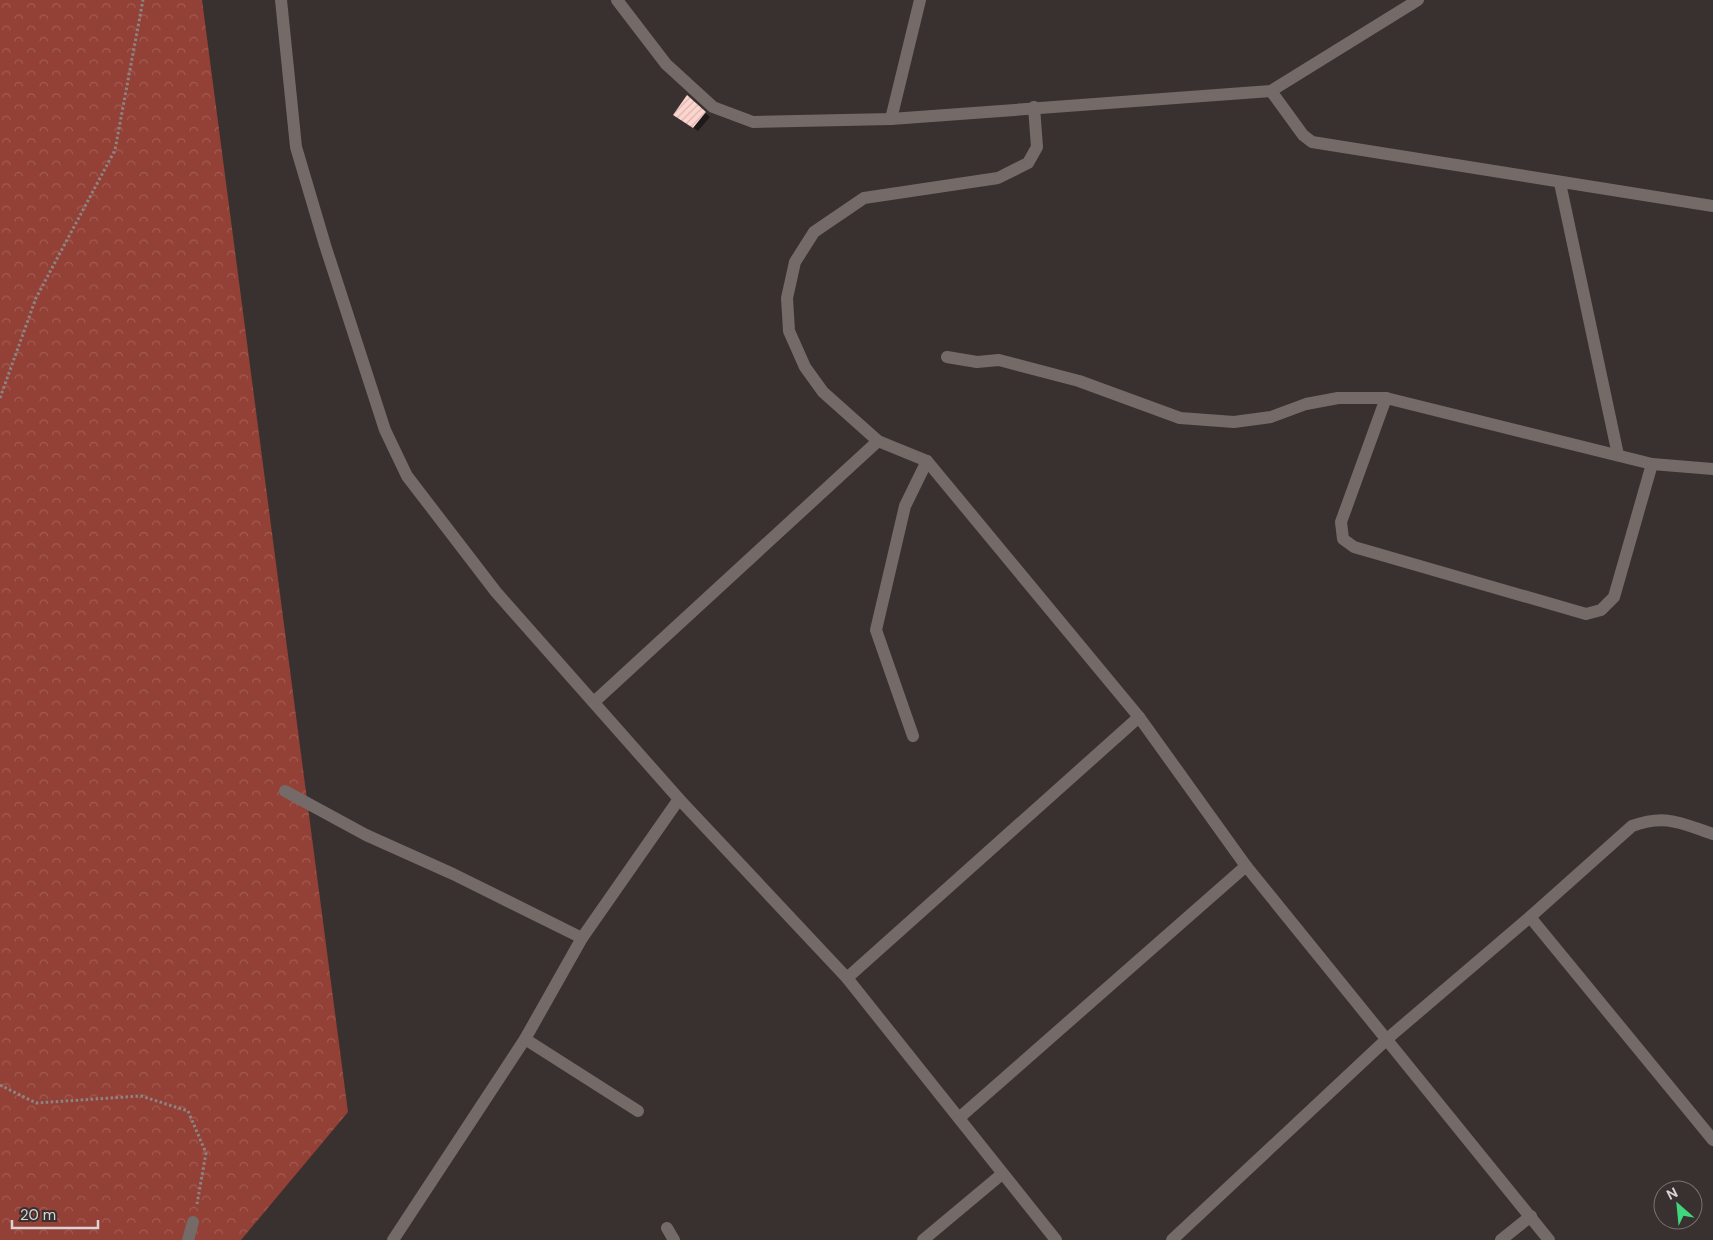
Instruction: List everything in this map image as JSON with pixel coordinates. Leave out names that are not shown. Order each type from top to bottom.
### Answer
[{"type":"street","points":[[281,0],[296,148],[325,245],[385,430],[407,476],[452,537],[502,599],[679,799],[847,978],[1056,1240]]},
{"type":"street","points":[[616,0],[666,64],[713,107],[753,122],[891,119],[1271,91],[1418,0]]},
{"type":"street","points":[[891,119],[920,0]]},
{"type":"street","points":[[1271,91],[1303,135],[1312,142],[1713,206]]},
{"type":"street","points":[[1034,107],[1037,147],[1028,163],[998,178],[864,198],[814,232],[796,262],[787,298],[788,331],[806,367],[823,392],[878,441],[927,461],[1139,717],[1246,866],[1549,1240]]},
{"type":"street","points":[[1560,183],[1618,455]]},
{"type":"street","points":[[947,357],[977,362],[999,360],[1079,381],[1180,418],[1234,422],[1272,417],[1306,404],[1338,398],[1386,398],[1652,464],[1713,469]]},
{"type":"street","points":[[1386,398],[1341,522],[1343,539],[1354,547],[1586,614],[1601,610],[1614,597],[1652,464]]},
{"type":"street","points":[[594,702],[878,441]]},
{"type":"street","points":[[913,736],[876,630],[905,506],[927,461]]},
{"type":"street","points":[[847,978],[1139,717]]},
{"type":"street","points":[[285,791],[366,835],[453,874],[582,938]]},
{"type":"street","points":[[393,1240],[525,1039],[582,938],[679,799]]},
{"type":"street","points":[[1172,1240],[1387,1039],[1530,917],[1632,826],[1652,819],[1675,821],[1713,834]]},
{"type":"street","points":[[959,1118],[1246,866]]},
{"type":"street","points":[[1530,917],[1713,1140]]},
{"type":"street","points":[[525,1039],[638,1111]]},
{"type":"street","points":[[923,1240],[1002,1174]]},
{"type":"street","points":[[1500,1240],[1531,1216]]},
{"type":"street","points":[[188,1240],[193,1222]]},
{"type":"street","points":[[667,1228],[674,1240]]},
{"type":"path","points":[[0,398],[36,298],[115,150],[143,0]]},
{"type":"path","points":[[0,1085],[36,1103],[141,1096],[188,1111],[206,1154],[193,1222]]},
{"type":"green space","points":[[0,0],[202,0],[348,1112],[241,1240],[0,1240]]},
{"type":"building","points":[[687,95],[706,112],[693,128],[673,115]]}]
